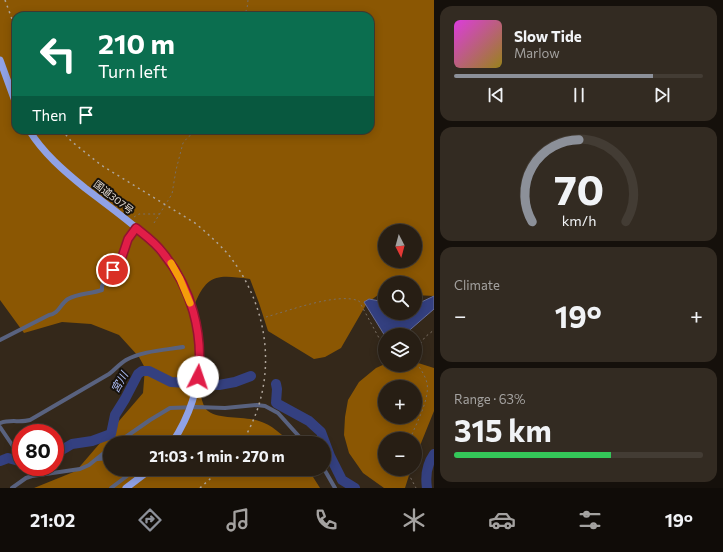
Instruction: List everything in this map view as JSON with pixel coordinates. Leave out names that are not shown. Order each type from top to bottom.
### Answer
[{"type":"highway","points":[[0,60],[12,93]]},
{"type":"highway","name":"国道307号","points":[[32,134],[52,160],[70,176],[128,220],[163,252],[175,270],[185,290],[193,310],[198,330],[200,358],[195,396],[187,416],[176,436]]},
{"type":"highway","points":[[126,488],[142,476]]},
{"type":"street","points":[[0,340],[49,315],[55,314],[63,303],[69,298],[102,290],[102,286],[109,274],[122,257],[126,242],[136,228]]},
{"type":"street","points":[[0,423],[8,420],[30,420],[109,374],[119,364],[130,358],[142,354],[183,347]]},
{"type":"street","points":[[127,436],[170,408],[225,408],[257,405],[265,406],[278,413],[299,436]]},
{"type":"street","points":[[0,427],[12,445]]},
{"type":"street","points":[[64,471],[80,469],[89,465],[103,454]]},
{"type":"street","points":[[98,459],[103,459]]},
{"type":"street","points":[[12,488],[26,478],[32,476]]},
{"type":"street","points":[[111,488],[127,476]]},
{"type":"street","points":[[328,476],[335,488]]},
{"type":"path","points":[[245,12],[248,0]]},
{"type":"path","points":[[154,223],[172,194],[183,143],[193,134]]},
{"type":"path","points":[[128,220],[139,214],[160,214]]},
{"type":"path","points":[[266,317],[332,300],[352,298],[359,301],[378,336]]},
{"type":"path","points":[[422,342],[434,330]]},
{"type":"path","points":[[413,432],[428,395],[427,383],[422,371]]},
{"type":"path","points":[[410,476],[416,488]]},
{"type":"shaded area","points":[[0,0],[434,0],[434,296],[422,295],[422,276],[378,276],[378,295],[367,303],[341,348],[325,357],[314,359],[268,331],[250,279],[222,277],[215,279],[204,287],[194,306],[195,345],[200,393],[208,411],[219,416],[253,420],[264,423],[283,436],[106,436],[143,393],[145,368],[139,357],[119,335],[91,324],[62,322],[24,333],[0,300]]},
{"type":"shaded area","points":[[422,364],[434,368],[434,411],[422,441],[422,432],[378,432],[378,476],[409,476],[405,488],[384,488],[363,473],[349,453],[344,435],[348,400],[359,382],[378,367],[378,372],[422,372]]},
{"type":"shaded area","points":[[103,440],[103,476],[312,476],[320,488],[34,488],[76,471]]},
{"type":"water","points":[[434,296],[434,309],[422,319],[422,302]]},
{"type":"water","points":[[369,299],[378,301],[378,320],[421,320],[412,328],[380,328],[364,302]]},
{"type":"waterway","name":"宮川","points":[[64,449],[72,444],[92,441],[111,434],[115,415],[138,374],[142,371],[149,371],[171,382],[219,385],[235,382],[251,376]]},
{"type":"waterway","name":"宮川","points":[[276,384],[276,403],[309,421],[321,432],[330,456],[342,480],[355,488]]},
{"type":"waterway","name":"宮川","points":[[427,488],[427,470],[434,454]]},
{"type":"waterway","name":"宮川","points":[[0,461],[8,458],[12,459]]},
{"type":"railway","points":[[5,0],[12,19]]},
{"type":"railway","points":[[65,134],[71,141],[101,165],[195,223],[228,254],[239,270],[249,288],[262,324],[266,362],[260,401],[246,436]]},
{"type":"railway","points":[[200,488],[213,476]]},
{"type":"slow traffic","points":[[171,263],[180,279],[190,303]]},
{"type":"route","points":[[113,270],[122,257],[126,242],[136,228],[163,252],[180,279],[196,319],[200,345],[198,377]]}]
